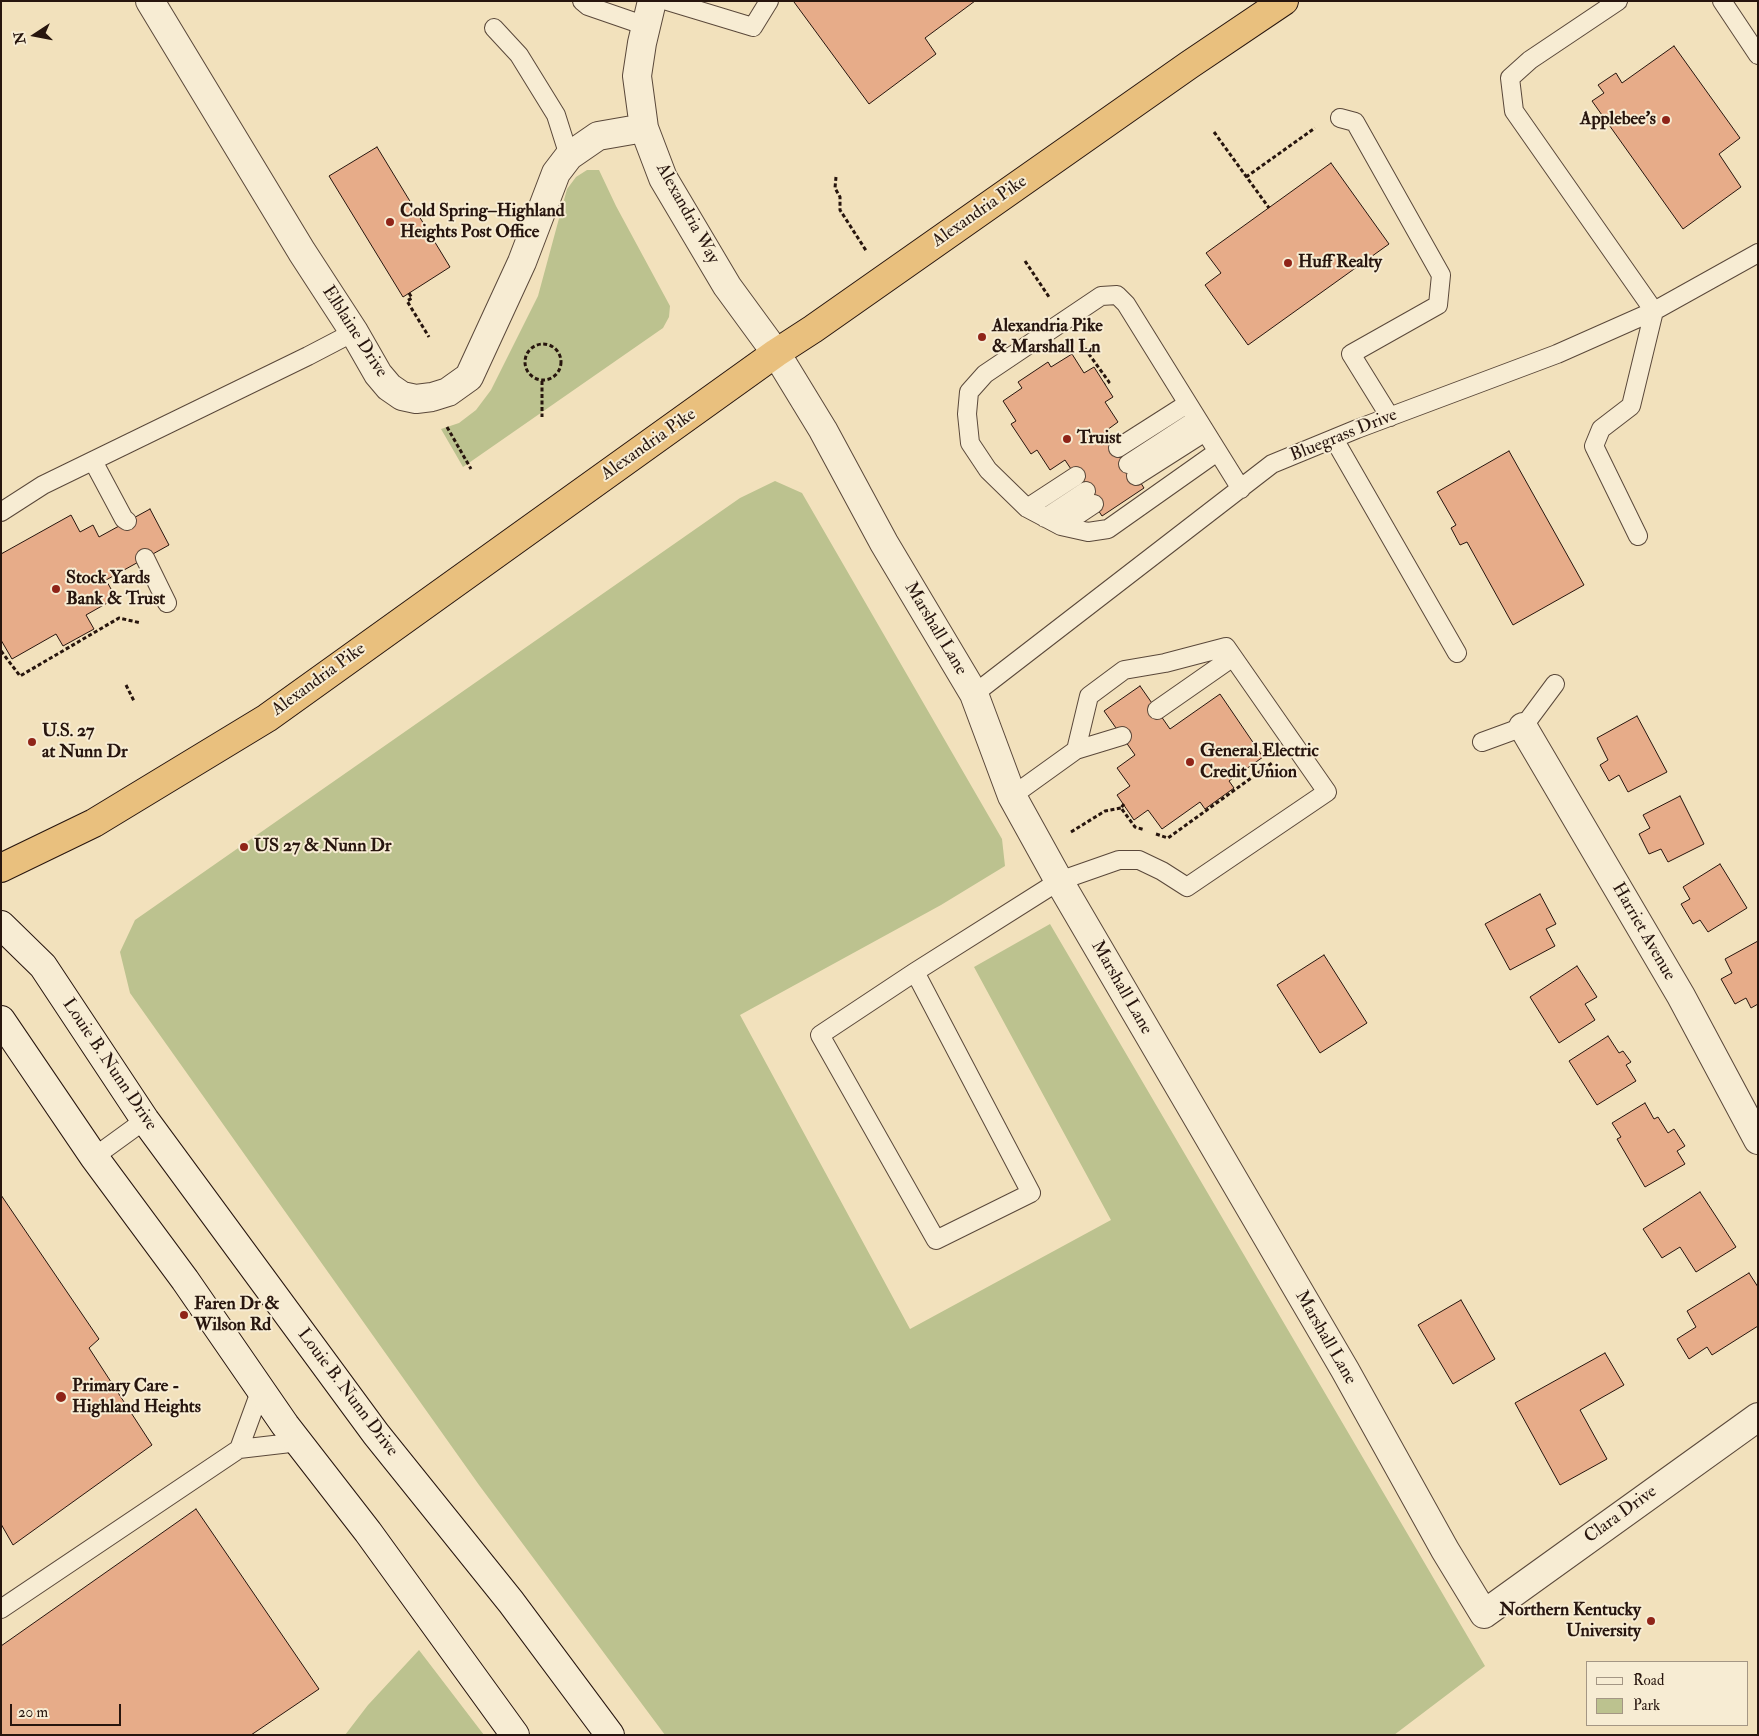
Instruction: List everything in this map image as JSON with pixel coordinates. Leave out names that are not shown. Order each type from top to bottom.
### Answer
[{"type":"highway","name":"Alexandria Pike","points":[[1,868],[94,822],[267,718],[776,353],[1188,65],[1284,1]]},
{"type":"street","name":"Elblaine Drive","points":[[150,1],[378,374],[389,387],[402,396],[416,399],[432,397],[448,392],[469,377],[522,262],[556,173],[570,156],[598,136],[644,128]]},
{"type":"street","name":"Alexandria Way","points":[[649,13],[637,76],[644,128],[663,178],[727,286],[776,353]]},
{"type":"street","name":"Marshall Lane","points":[[776,353],[823,430],[884,543],[974,694],[1012,796],[1059,880],[1345,1370],[1444,1550],[1484,1614]]},
{"type":"street","name":"Harriet Avenue","points":[[1523,727],[1681,996],[1758,1140]]},
{"type":"street","name":"Louie B. Nunn Drive","points":[[1,925],[43,966],[146,1120],[376,1434],[511,1602],[610,1735]]},
{"type":"street","points":[[1,1020],[94,1157],[185,1280],[299,1442],[368,1532],[515,1735]]},
{"type":"street","name":"Clara Drive","points":[[1484,1614],[1758,1417]]},
{"type":"lane","points":[[582,1],[588,6],[649,13]]},
{"type":"lane","points":[[666,1],[753,27],[769,1]]},
{"type":"lane","points":[[1618,1],[1530,60],[1510,78],[1514,111],[1654,312],[1631,406],[1601,428],[1594,446],[1638,536]]},
{"type":"lane","points":[[1722,1],[1758,55]]},
{"type":"lane","points":[[494,28],[518,55],[556,115],[570,156]]},
{"type":"lane","points":[[1340,118],[1355,122],[1441,275],[1438,305],[1352,354],[1390,417]]},
{"type":"lane","name":"Bluegrass Drive","points":[[974,694],[1272,464],[1557,354],[1654,312],[1758,253]]},
{"type":"lane","points":[[1217,452],[1108,529],[1088,532],[1053,522],[1027,508],[988,470],[970,443],[966,414],[969,392],[985,374],[1101,296],[1117,295],[1126,304],[1241,489]]},
{"type":"lane","points":[[1,512],[43,485],[354,332]]},
{"type":"lane","points":[[1118,448],[1187,404]]},
{"type":"lane","points":[[1132,470],[1201,425]]},
{"type":"lane","points":[[1334,439],[1457,653]]},
{"type":"lane","points":[[93,461],[127,522]]},
{"type":"lane","points":[[1027,508],[1076,476]]},
{"type":"lane","points":[[1053,522],[1090,498]]},
{"type":"lane","points":[[146,558],[168,603]]},
{"type":"lane","points":[[915,972],[1031,1193],[936,1240],[820,1035],[915,972],[1059,880],[1119,860],[1139,860],[1188,887],[1327,792],[1226,647],[1165,663],[1124,670],[1089,696],[1076,750]]},
{"type":"lane","points":[[1158,710],[1233,657]]},
{"type":"lane","points":[[1482,742],[1523,727],[1555,684]]},
{"type":"lane","points":[[1012,796],[1076,750],[1122,736]]},
{"type":"lane","points":[[94,1157],[146,1120]]},
{"type":"lane","points":[[239,1449],[261,1389]]},
{"type":"lane","points":[[1,1609],[239,1449],[299,1442]]},
{"type":"path","points":[[1246,176],[1318,126],[1340,118]]},
{"type":"path","points":[[1214,132],[1269,208]]},
{"type":"path","points":[[836,177],[835,188],[840,197],[840,210],[884,279]]},
{"type":"path","points":[[409,293],[412,298],[407,301],[429,337]]},
{"type":"path","points":[[538,344],[549,345],[557,351],[561,361],[559,371],[552,378],[542,381],[532,378],[526,370],[525,359],[529,350],[538,344]]},
{"type":"path","points":[[542,381],[542,417]]},
{"type":"path","points":[[432,397],[471,469]]},
{"type":"path","points":[[1,651],[20,676],[80,639],[119,618],[141,623]]},
{"type":"path","points":[[126,685],[134,700]]},
{"type":"path","points":[[1120,808],[1135,826],[1168,838],[1295,747]]},
{"type":"path","points":[[1071,832],[1105,811],[1120,808],[1124,804]]},
{"type":"green space","points":[[587,170],[599,170],[616,206],[670,306],[669,317],[663,328],[463,467],[441,429],[459,423],[476,410],[491,390],[538,296],[567,189],[576,177]]},
{"type":"green space","points":[[775,481],[802,493],[1002,839],[1005,866],[941,905],[740,1015],[910,1329],[1111,1220],[974,967],[1050,924],[1485,1666],[1394,1735],[665,1735],[479,1485],[130,993],[120,952],[135,920],[740,498]]},
{"type":"green space","points":[[419,1650],[484,1735],[345,1735],[368,1705]]},
{"type":"building","points":[[795,1],[975,1],[925,38],[936,54],[869,104]]},
{"type":"building","name":"Applebee's","points":[[1674,46],[1740,138],[1719,154],[1741,187],[1683,229],[1592,101],[1604,93],[1598,85],[1616,73],[1622,83]]},
{"type":"building","name":"Cold Spring–Highland Heights Post Office","points":[[377,147],[450,267],[403,297],[329,176]]},
{"type":"building","name":"Huff Realty","points":[[1331,163],[1389,244],[1248,345],[1205,285],[1221,273],[1206,253]]},
{"type":"building","name":"Truist","points":[[1072,354],[1084,373],[1094,367],[1113,397],[1105,402],[1118,422],[1107,430],[1144,488],[1102,516],[1065,460],[1050,470],[1037,450],[1031,454],[1011,424],[1016,421],[1003,401],[1022,388],[1018,382],[1048,362],[1051,367]]},
{"type":"building","points":[[1509,451],[1584,585],[1513,625],[1467,542],[1460,545],[1451,528],[1456,525],[1437,492]]},
{"type":"building","name":"Stock Yards Bank & Trust","points":[[150,509],[169,545],[106,580],[116,598],[86,615],[94,629],[63,646],[56,634],[12,659],[1,640],[1,554],[71,515],[80,532],[93,525],[99,537]]},
{"type":"building","name":"General Electric Credit Union","points":[[1140,686],[1170,729],[1220,694],[1263,757],[1229,781],[1234,788],[1205,809],[1200,802],[1162,829],[1148,810],[1134,820],[1117,795],[1130,786],[1117,768],[1135,755],[1104,711]]},
{"type":"building","points":[[1637,716],[1667,772],[1628,792],[1619,775],[1609,781],[1600,765],[1608,760],[1597,738]]},
{"type":"building","points":[[1680,796],[1704,844],[1668,862],[1661,849],[1649,854],[1639,834],[1650,828],[1643,815]]},
{"type":"building","points":[[1720,864],[1747,908],[1708,932],[1700,920],[1693,924],[1681,904],[1690,899],[1683,887]]},
{"type":"building","points":[[1540,894],[1556,924],[1546,929],[1555,946],[1510,970],[1485,924]]},
{"type":"building","points":[[1758,941],[1758,1004],[1751,1008],[1746,998],[1735,1004],[1721,979],[1732,973],[1725,959]]},
{"type":"building","points":[[1324,955],[1367,1023],[1320,1053],[1277,985]]},
{"type":"building","points":[[1577,966],[1597,997],[1585,1004],[1595,1020],[1559,1043],[1530,997]]},
{"type":"building","points":[[1608,1036],[1619,1053],[1623,1051],[1631,1062],[1626,1065],[1636,1081],[1597,1105],[1569,1061]]},
{"type":"building","points":[[1645,1103],[1654,1119],[1658,1117],[1668,1133],[1674,1129],[1685,1146],[1677,1151],[1685,1164],[1645,1187],[1617,1139],[1621,1137],[1612,1123]]},
{"type":"building","points":[[1700,1192],[1736,1247],[1696,1272],[1680,1247],[1662,1258],[1643,1229]]},
{"type":"building","name":"Primary Care - Highland Heights","points":[[1,1195],[99,1339],[89,1348],[152,1445],[13,1545],[1,1524]]},
{"type":"building","points":[[1749,1273],[1758,1287],[1758,1326],[1712,1355],[1707,1347],[1689,1359],[1677,1339],[1696,1327],[1687,1311]]},
{"type":"building","points":[[1461,1300],[1495,1359],[1453,1384],[1418,1325]]},
{"type":"building","points":[[1605,1353],[1624,1385],[1580,1410],[1607,1459],[1560,1485],[1515,1403]]},
{"type":"building","points":[[196,1509],[319,1689],[251,1735],[1,1735],[1,1646]]},
{"type":"place","name":"Applebee's","points":[[1666,120]]},
{"type":"place","name":"Cold Spring–Highland Heights Post Office","points":[[390,222]]},
{"type":"place","name":"Huff Realty","points":[[1288,263]]},
{"type":"place","name":"Alexandria Pike & Marshall Ln","points":[[982,337]]},
{"type":"place","name":"Truist","points":[[1067,439]]},
{"type":"place","name":"Stock Yards Bank & Trust","points":[[56,589]]},
{"type":"place","name":"U.S. 27 at Nunn Dr","points":[[32,742]]},
{"type":"place","name":"General Electric Credit Union","points":[[1190,762]]},
{"type":"place","name":"US 27 & Nunn Dr","points":[[244,847]]},
{"type":"place","name":"Faren Dr & Wilson Rd","points":[[184,1315]]},
{"type":"place","name":"Primary Care - Highland Heights","points":[[61,1397]]},
{"type":"place","name":"Northern Kentucky University","points":[[1651,1621]]}]
